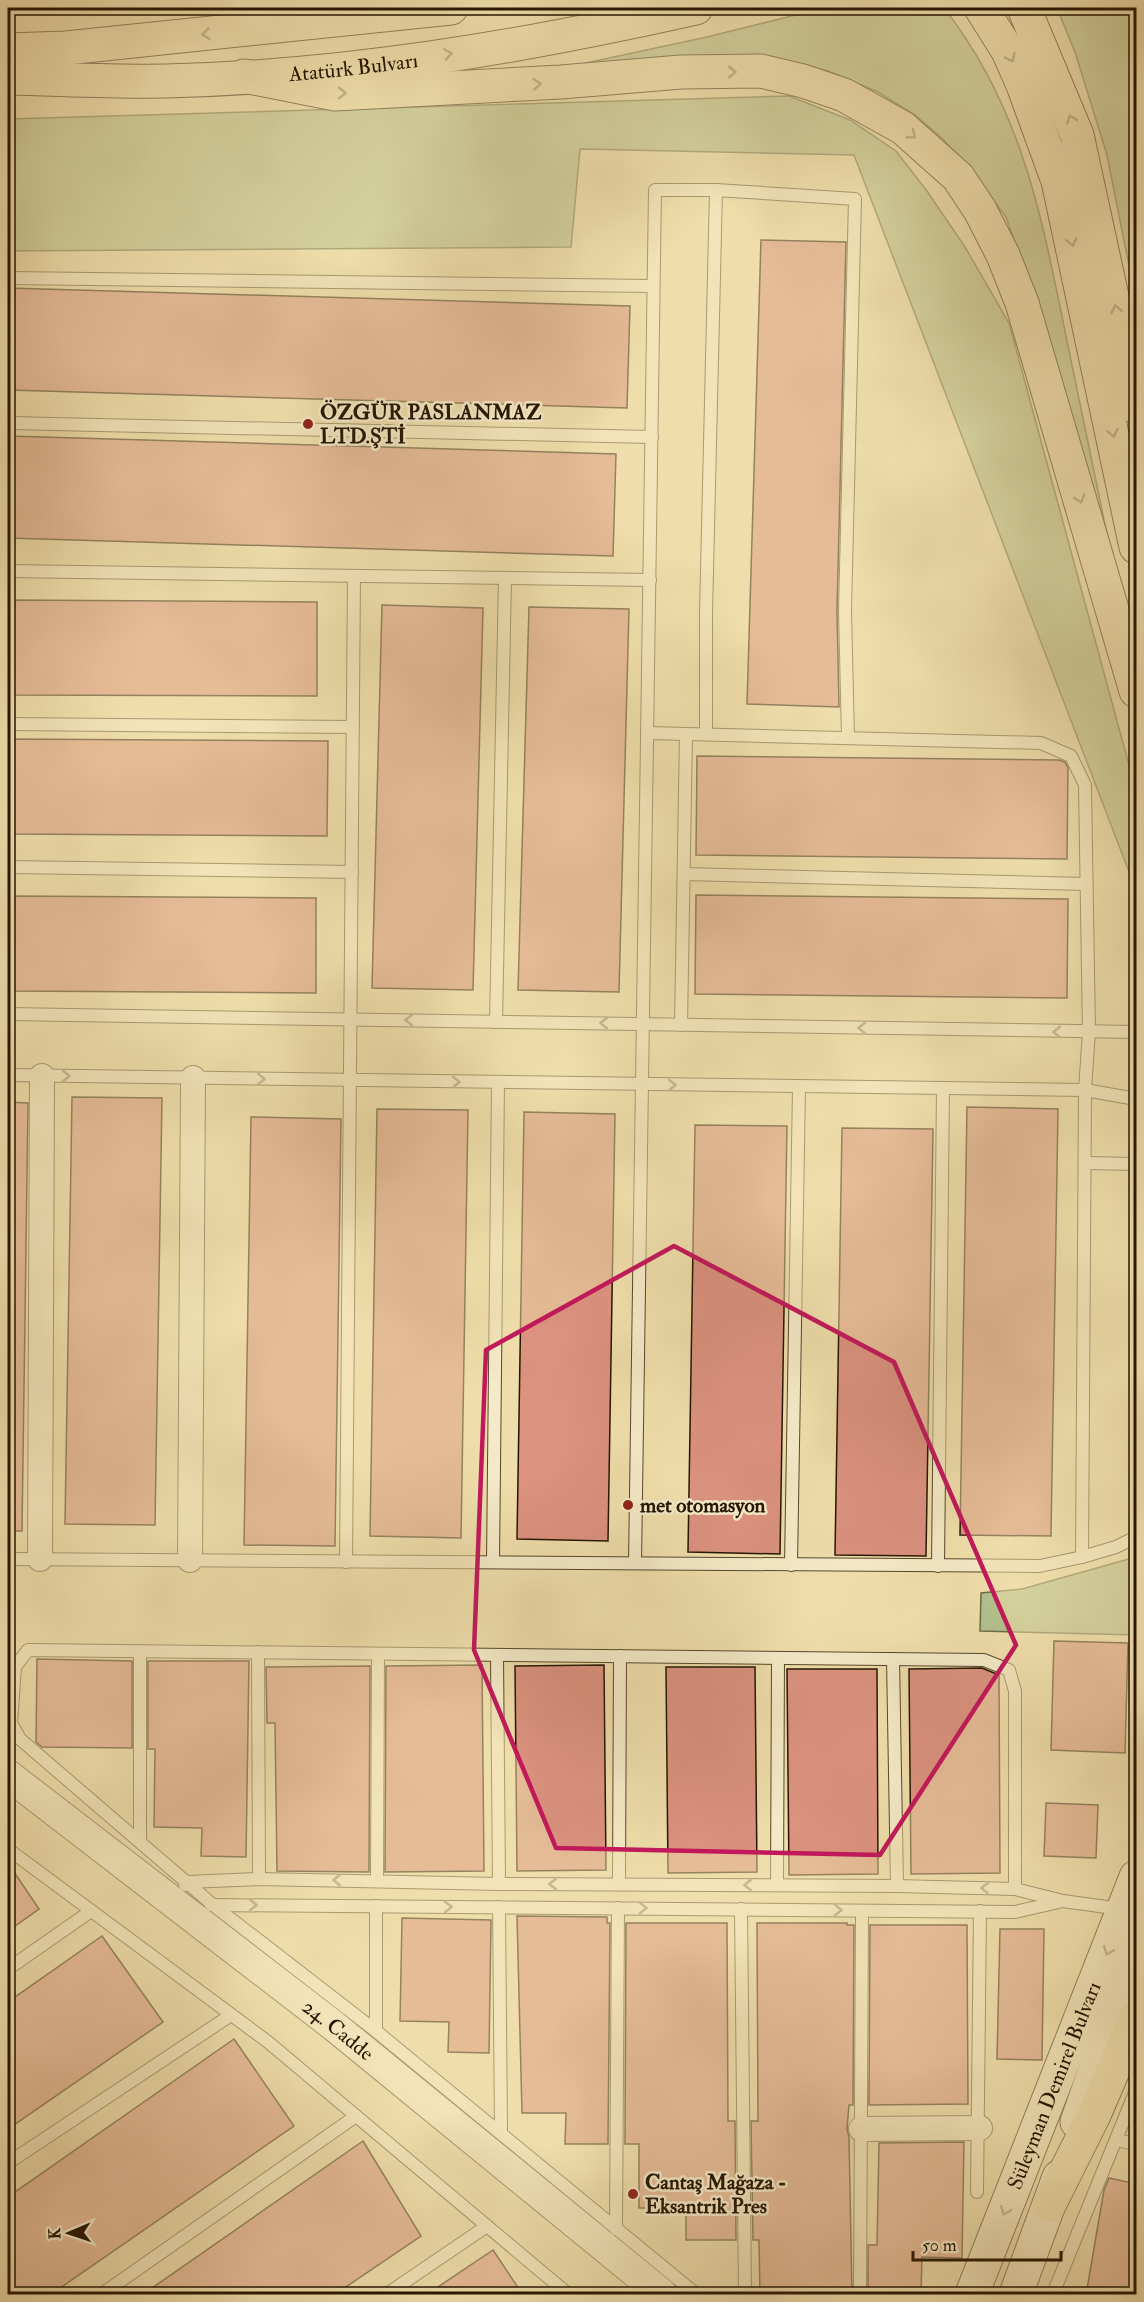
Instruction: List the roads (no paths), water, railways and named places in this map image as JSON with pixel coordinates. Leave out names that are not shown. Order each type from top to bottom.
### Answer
[{"type":"main road","points":[[8,50],[66,48],[259,14],[451,8]]},
{"type":"main road","name":"Atatürk Bulvarı","points":[[8,78],[167,81],[315,72],[484,48],[696,8]]},
{"type":"main road","points":[[981,8],[1008,51],[1058,181],[1137,547]]},
{"type":"main road","points":[[1024,8],[1077,135],[1137,407]]},
{"type":"main road","points":[[8,27],[66,48]]},
{"type":"main road","points":[[244,76],[335,94],[561,82],[681,72],[761,71],[844,95],[903,128],[958,177],[980,210],[1003,255],[1022,303],[1137,691]]},
{"type":"main road","points":[[8,94],[167,81]]},
{"type":"main road","name":"Süleyman Demirel Bulvarı","points":[[972,2295],[1137,1877]]},
{"type":"main road","name":"Süleyman Demirel Bulvarı","points":[[1016,2295],[1137,1954]]},
{"type":"main road","points":[[1049,2205],[1094,2115],[1137,2017]]},
{"type":"street","points":[[40,1559],[42,1076]]},
{"type":"street","points":[[190,1560],[193,1078]]},
{"type":"street","name":"24. Cadde","points":[[8,1775],[180,1893],[334,2026],[662,2295]]},
{"type":"street","points":[[861,2129],[980,2128]]},
{"type":"lane","points":[[636,1563],[652,437],[652,286],[656,190],[716,190],[855,199],[845,611],[849,738]]},
{"type":"lane","points":[[706,734],[706,613],[716,190]]},
{"type":"lane","points":[[8,278],[652,286]]},
{"type":"lane","points":[[8,423],[652,437]]},
{"type":"lane","points":[[8,571],[650,580]]},
{"type":"lane","points":[[346,1562],[354,576]]},
{"type":"lane","points":[[496,1022],[505,578]]},
{"type":"lane","points":[[8,724],[353,727]]},
{"type":"lane","points":[[648,733],[1041,743],[1071,756],[1085,785],[1089,1032],[1085,1090],[1082,1557]]},
{"type":"lane","points":[[681,1024],[686,734]]},
{"type":"lane","points":[[8,867],[352,872]]},
{"type":"lane","points":[[684,874],[1086,884]]},
{"type":"lane","points":[[8,1014],[1137,1032]]},
{"type":"lane","points":[[8,1076],[1085,1090],[1137,1099]]},
{"type":"lane","points":[[493,1562],[498,1082]]},
{"type":"lane","points":[[791,1564],[799,1087]]},
{"type":"lane","points":[[938,1566],[943,1089]]},
{"type":"lane","points":[[1085,1163],[1137,1164]]},
{"type":"lane","points":[[8,1559],[1040,1566],[1116,1547],[1137,1537]]},
{"type":"lane","points":[[696,2295],[376,2031],[213,1905],[180,1893],[140,1842],[20,1739],[11,1723],[15,1667],[28,1650],[984,1660],[1009,1670],[1015,1691],[1015,1889]]},
{"type":"lane","points":[[140,1651],[140,1842]]},
{"type":"lane","points":[[258,1652],[259,1879]]},
{"type":"lane","points":[[377,1881],[378,1654]]},
{"type":"lane","points":[[496,1655],[499,1884]]},
{"type":"lane","points":[[619,1884],[620,1656]]},
{"type":"lane","points":[[777,1885],[778,1658]]},
{"type":"lane","points":[[893,1659],[897,1886]]},
{"type":"lane","points":[[8,1849],[231,2015],[356,2116],[568,2295]]},
{"type":"lane","points":[[180,1893],[259,1879],[499,1884],[897,1886],[1015,1889],[1063,1901],[1125,1909]]},
{"type":"lane","points":[[180,1893],[213,1905],[741,1910],[1015,1912],[1063,1901]]},
{"type":"lane","points":[[376,1906],[376,2031]]},
{"type":"lane","points":[[499,1907],[501,2133]]},
{"type":"lane","points":[[616,2229],[618,1908]]},
{"type":"lane","points":[[741,1910],[745,2295]]},
{"type":"lane","points":[[8,1969],[91,1911]]},
{"type":"lane","points":[[860,2295],[862,1911]]},
{"type":"lane","points":[[977,2192],[980,2128],[980,1911]]},
{"type":"lane","points":[[8,2163],[231,2015]]},
{"type":"lane","points":[[1053,2295],[1137,2090]]},
{"type":"lane","points":[[102,2295],[356,2116]]},
{"type":"lane","points":[[1116,2140],[1137,2144]]},
{"type":"lane","points":[[387,2295],[487,2226]]},
{"type":"place","name":"ÖZGÜR PASLANMAZ LTD.ŞTİ","points":[[308,424]]},
{"type":"place","name":"met otomasyon","points":[[628,1505]]},
{"type":"place","name":"Cantaş Mağaza - Eksantrik Pres","points":[[633,2194]]}]
